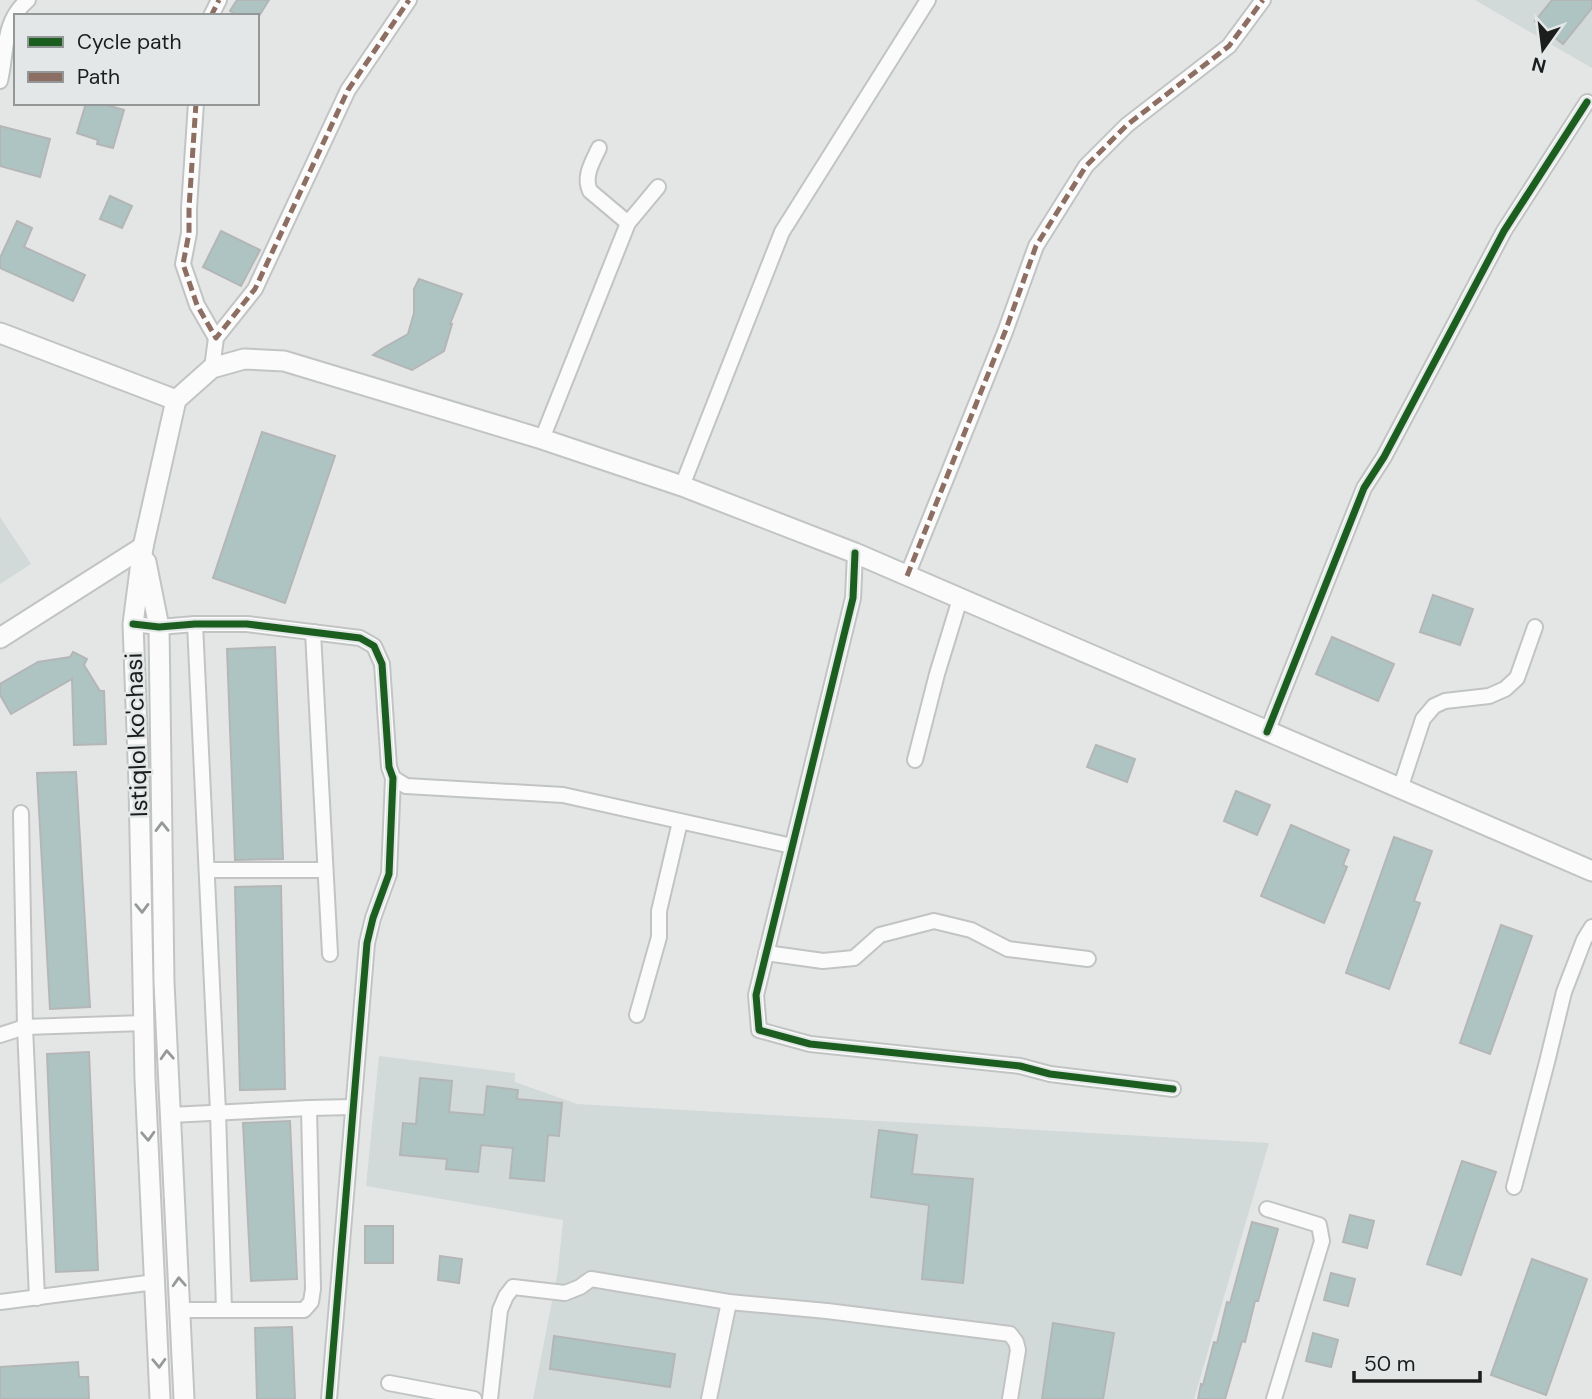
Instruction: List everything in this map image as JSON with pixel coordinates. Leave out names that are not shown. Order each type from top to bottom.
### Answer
[{"type":"main road","points":[[0,333],[176,400]]},
{"type":"main road","points":[[0,638],[143,547],[176,400],[212,368],[244,359],[284,361],[542,439],[682,486],[855,552],[1592,871]]},
{"type":"main road","name":"Istiqlol ko'chasi","points":[[143,547],[133,624],[144,1023],[160,1399]]},
{"type":"main road","name":"Istiqlol ko'chasi","points":[[143,547],[159,627],[164,968],[184,1399]]},
{"type":"street","points":[[15,14],[28,0]]},
{"type":"street","points":[[212,368],[216,338],[255,289],[348,90],[409,0]]},
{"type":"street","points":[[682,486],[782,232],[928,0]]},
{"type":"street","points":[[907,576],[1036,246],[1086,166],[1127,125],[1229,46],[1262,0]]},
{"type":"street","points":[[0,81],[10,22],[14,15]]},
{"type":"street","points":[[1267,732],[1364,488],[1384,457],[1504,231],[1587,102]]},
{"type":"street","points":[[196,105],[189,233],[183,264],[197,304],[216,338]]},
{"type":"street","points":[[599,148],[586,183],[590,191],[628,223]]},
{"type":"street","points":[[542,439],[628,223],[658,187]]},
{"type":"street","points":[[855,552],[853,598],[756,995],[760,1030],[810,1044],[1020,1066],[1050,1074],[1173,1089]]},
{"type":"street","points":[[915,760],[960,599]]},
{"type":"street","points":[[133,624],[159,627],[247,624],[360,638],[374,646],[382,664],[389,766],[393,778],[389,874],[367,943],[329,1399]]},
{"type":"street","points":[[195,624],[218,1112],[223,1310]]},
{"type":"street","points":[[1400,789],[1423,719],[1434,706],[1445,701],[1489,696],[1505,689],[1517,678],[1535,627]]},
{"type":"street","points":[[313,632],[330,954]]},
{"type":"street","points":[[393,778],[406,786],[563,795],[792,846]]},
{"type":"street","points":[[21,813],[25,1027],[37,1297]]},
{"type":"street","points":[[637,1015],[659,937],[659,911],[680,822]]},
{"type":"street","points":[[207,870],[325,870]]},
{"type":"street","points":[[766,953],[823,961],[854,958],[880,935],[934,921],[971,930],[1008,949],[1088,959]]},
{"type":"street","points":[[1514,1187],[1563,992],[1592,927]]},
{"type":"street","points":[[0,1035],[25,1027],[144,1023]]},
{"type":"street","points":[[170,1115],[353,1107]]},
{"type":"street","points":[[180,1310],[304,1310],[311,1302],[313,1289],[309,1108]]},
{"type":"street","points":[[1267,1209],[1320,1225],[1322,1241],[1274,1399]]},
{"type":"street","points":[[490,1399],[500,1310],[513,1287],[565,1293],[591,1279],[729,1302],[827,1311],[1010,1334],[1018,1350],[1010,1399]]},
{"type":"street","points":[[0,1302],[155,1282]]},
{"type":"street","points":[[709,1399],[729,1302]]},
{"type":"street","points":[[388,1383],[474,1399]]},
{"type":"shaded area","points":[[1475,0],[1592,0],[1592,68]]},
{"type":"shaded area","points":[[0,517],[31,564],[0,584]]},
{"type":"shaded area","points":[[379,1056],[515,1073],[515,1082],[577,1104],[1269,1143],[1194,1399],[533,1399],[558,1270],[563,1220],[366,1186]]},
{"type":"building","points":[[237,0],[269,0],[259,16],[230,11]]},
{"type":"building","points":[[1552,0],[1592,0],[1592,8],[1563,44],[1535,21]]},
{"type":"building","points":[[85,105],[106,105],[124,110],[113,148],[97,144],[98,140],[77,133]]},
{"type":"building","points":[[0,126],[50,139],[40,177],[0,166]]},
{"type":"building","points":[[110,196],[132,206],[122,228],[100,219]]},
{"type":"building","points":[[17,221],[32,228],[24,247],[85,275],[73,301],[0,268],[0,258]]},
{"type":"building","points":[[221,231],[260,250],[241,286],[203,267]]},
{"type":"building","points":[[419,279],[462,294],[450,324],[444,351],[412,370],[373,355],[408,334],[414,313],[414,289]]},
{"type":"building","points":[[262,432],[335,456],[285,603],[213,578]]},
{"type":"building","points":[[1433,595],[1473,609],[1460,645],[1420,632]]},
{"type":"building","points":[[1332,637],[1394,664],[1378,701],[1316,674]]},
{"type":"building","points":[[275,647],[283,859],[235,860],[227,649]]},
{"type":"building","points":[[73,652],[87,659],[84,665],[100,691],[104,691],[106,744],[74,745],[72,679],[11,714],[0,695],[0,684],[38,662],[70,657]]},
{"type":"building","points":[[1096,745],[1135,759],[1127,782],[1087,767]]},
{"type":"building","points":[[76,772],[90,1007],[50,1009],[37,773]]},
{"type":"building","points":[[1236,791],[1270,805],[1257,835],[1224,821]]},
{"type":"building","points":[[1291,825],[1349,850],[1343,865],[1347,867],[1324,923],[1261,896]]},
{"type":"building","points":[[1394,837],[1432,851],[1414,901],[1420,903],[1389,989],[1346,973]]},
{"type":"building","points":[[281,886],[285,1089],[240,1090],[235,887]]},
{"type":"building","points":[[1501,925],[1532,936],[1490,1054],[1460,1043]]},
{"type":"building","points":[[89,1052],[98,1270],[56,1272],[47,1054]]},
{"type":"building","points":[[420,1078],[452,1081],[449,1112],[484,1115],[487,1086],[518,1090],[517,1099],[562,1103],[559,1136],[548,1135],[544,1181],[510,1178],[513,1148],[481,1145],[478,1172],[446,1169],[447,1159],[400,1155],[403,1123],[416,1124]]},
{"type":"building","points":[[290,1121],[297,1279],[251,1281],[243,1123]]},
{"type":"building","points":[[879,1130],[917,1135],[912,1174],[973,1179],[963,1283],[922,1279],[929,1205],[871,1197]]},
{"type":"building","points":[[1462,1161],[1496,1172],[1461,1275],[1427,1264]]},
{"type":"building","points":[[1350,1215],[1374,1221],[1367,1248],[1343,1242]]},
{"type":"building","points":[[1252,1222],[1278,1229],[1258,1301],[1255,1301],[1245,1342],[1242,1341],[1225,1399],[1198,1399],[1214,1342],[1217,1343],[1227,1302],[1230,1303]]},
{"type":"building","points":[[365,1226],[393,1226],[393,1263],[365,1263]]},
{"type":"building","points":[[440,1256],[462,1259],[459,1283],[438,1280]]},
{"type":"building","points":[[1532,1259],[1587,1279],[1546,1395],[1491,1375]]},
{"type":"building","points":[[1331,1273],[1355,1279],[1348,1306],[1324,1300]]},
{"type":"building","points":[[1053,1323],[1114,1333],[1103,1399],[1042,1399]]},
{"type":"building","points":[[292,1327],[295,1399],[257,1399],[255,1328]]},
{"type":"building","points":[[1313,1333],[1338,1340],[1331,1367],[1306,1361]]},
{"type":"building","points":[[554,1336],[675,1354],[670,1387],[550,1369]]},
{"type":"building","points":[[78,1362],[79,1377],[88,1377],[89,1399],[0,1399],[0,1367]]},
{"type":"marked path","points":[[212,14],[219,0]]},
{"type":"marked path","points":[[196,105],[189,233],[183,264],[197,305],[216,338],[255,289],[348,90],[409,0]]},
{"type":"marked path","points":[[907,576],[1005,332],[1036,246],[1086,166],[1127,125],[1229,46],[1263,0]]},
{"type":"cycle path","points":[[1267,732],[1364,488],[1384,457],[1504,231],[1587,102]]},
{"type":"cycle path","points":[[855,553],[853,598],[756,995],[759,1030],[810,1044],[1020,1066],[1050,1074],[1173,1089]]},
{"type":"cycle path","points":[[133,624],[159,627],[247,624],[360,638],[374,646],[382,664],[389,767],[393,778],[389,874],[367,943],[329,1399]]}]
